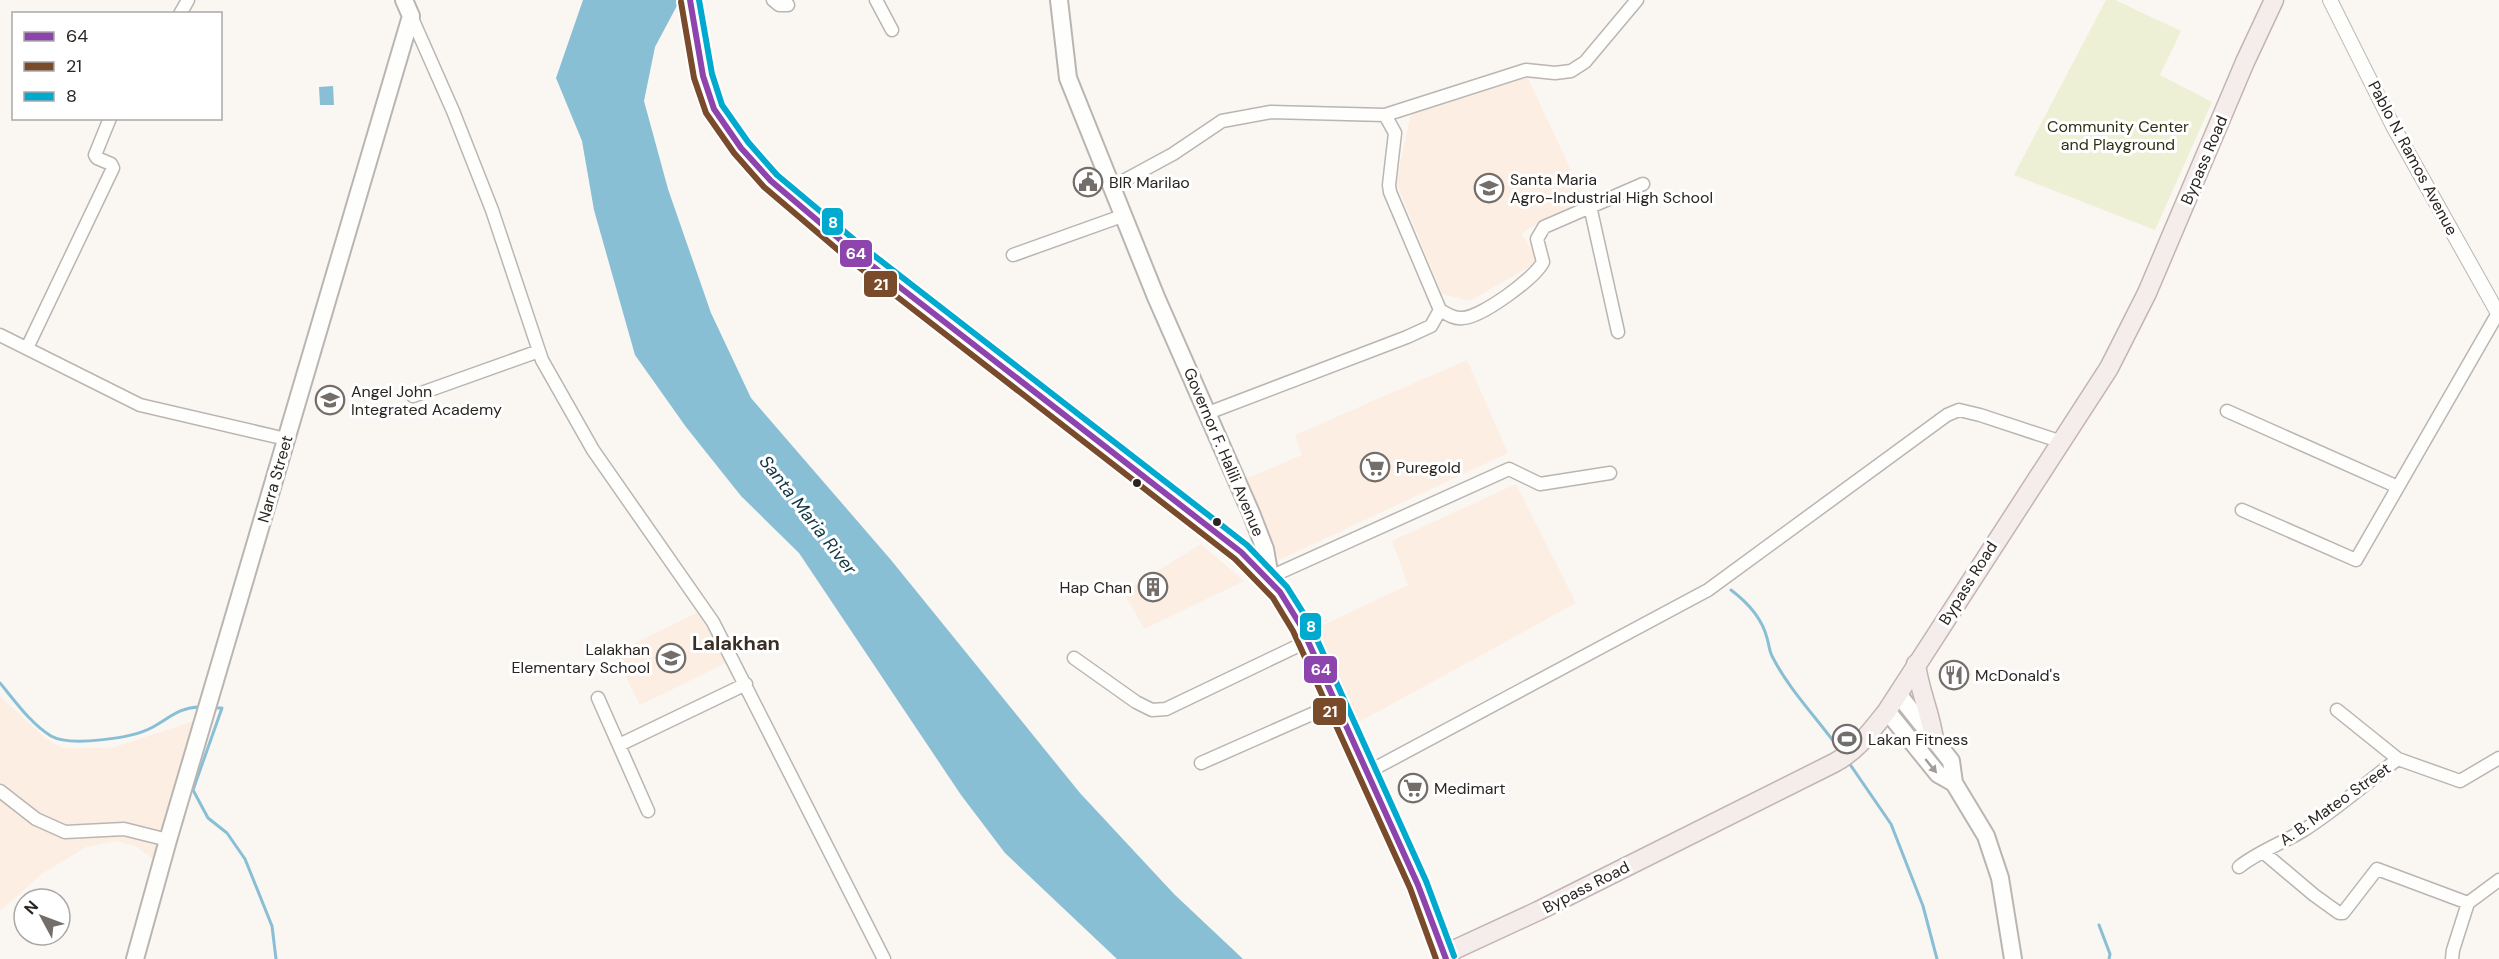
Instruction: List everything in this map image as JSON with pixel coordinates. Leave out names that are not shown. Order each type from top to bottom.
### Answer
[{"type":"main road","points":[[404,0],[411,16]]},
{"type":"main road","points":[[690,0],[703,76],[714,109],[741,148],[771,181],[857,254],[1270,577]]},
{"type":"main road","name":"Governor F. Halili Avenue","points":[[1059,0],[1068,78],[1122,216],[1265,549],[1270,577],[1292,607],[1337,703],[1418,885],[1446,957]]},
{"type":"main road","name":"Bypass Road","points":[[1446,957],[1841,759],[1887,711],[2109,368],[2147,292],[2245,62],[2274,0]]},
{"type":"main road","name":"Narra Street","points":[[135,959],[411,16]]},
{"type":"main road","points":[[1917,664],[1918,682],[1931,718],[1934,740]]},
{"type":"main road","points":[[1898,694],[1951,761],[1954,783],[1986,836],[2000,878],[2013,959]]},
{"type":"main road","points":[[1887,711],[1938,774],[1954,783]]},
{"type":"street","points":[[772,0],[779,5],[788,5]]},
{"type":"street","points":[[876,0],[892,30]]},
{"type":"street","points":[[1112,188],[1173,154],[1222,121],[1271,112],[1385,116],[1526,70],[1555,73],[1571,71],[1585,62],[1637,0]]},
{"type":"street","name":"Pablo N. Ramos Avenue","points":[[2330,0],[2393,126],[2498,314]]},
{"type":"street","points":[[411,16],[453,111],[492,210],[539,351],[594,450],[713,622],[884,959]]},
{"type":"street","points":[[1385,116],[1395,133],[1390,192],[1440,310],[1453,317],[1464,319],[1517,290],[1538,272],[1543,262],[1537,239],[1544,227],[1643,184]]},
{"type":"street","points":[[27,348],[113,168],[111,164],[95,155],[109,120]]},
{"type":"street","points":[[1590,206],[1618,332]]},
{"type":"street","points":[[1013,255],[1122,216]]},
{"type":"street","points":[[1208,413],[1407,337],[1431,326],[1440,310]]},
{"type":"street","points":[[2242,510],[2356,560],[2498,314]]},
{"type":"street","points":[[0,335],[140,405],[286,439]]},
{"type":"street","points":[[413,396],[539,351]]},
{"type":"street","points":[[1368,772],[1708,590],[1947,415],[1959,410],[2062,442]]},
{"type":"street","points":[[2227,411],[2398,487]]},
{"type":"street","points":[[1270,577],[1509,469],[1540,484],[1610,473]]},
{"type":"street","points":[[1074,658],[1136,702],[1152,710],[1166,709],[1308,641]]},
{"type":"street","points":[[619,745],[746,684]]},
{"type":"street","points":[[598,698],[648,811]]},
{"type":"street","points":[[1201,763],[1337,703]]},
{"type":"street","points":[[2337,710],[2398,759],[2460,781],[2499,758]]},
{"type":"street","name":"A. B. Mateo Street","points":[[2239,867],[2252,857],[2306,829],[2398,759]]},
{"type":"street","points":[[0,791],[36,819],[65,832],[124,829],[168,840]]},
{"type":"street","points":[[2263,852],[2339,913],[2343,913],[2377,869],[2468,903]]},
{"type":"street","points":[[2452,959],[2452,950],[2468,903],[2499,880]]},
{"type":"shaded area","name":"Santa Maria Agro-Industrial High School","points":[[1525,72],[1585,200],[1527,229],[1522,235],[1539,261],[1470,301],[1442,294],[1396,182],[1412,110]]},
{"type":"shaded area","name":"Puregold","points":[[1467,360],[1508,453],[1279,560],[1245,479],[1302,455],[1295,435]]},
{"type":"shaded area","points":[[1516,484],[1576,603],[1359,722],[1317,628],[1408,585],[1392,541]]},
{"type":"shaded area","points":[[1201,544],[1244,581],[1144,629],[1123,592]]},
{"type":"shaded area","name":"Lalakhan Elementary School","points":[[699,612],[728,662],[640,705],[614,653]]},
{"type":"shaded area","points":[[0,696],[46,739],[62,748],[112,748],[197,720],[156,861],[135,846],[116,841],[86,847],[43,873],[27,887],[12,887],[12,900],[0,911]]},
{"type":"green space","name":"Community Center and Playground","points":[[2106,0],[2115,0],[2181,31],[2160,75],[2212,102],[2155,230],[2014,175]]},
{"type":"water","name":"Santa Maria River","points":[[583,0],[680,0],[655,47],[644,101],[668,189],[711,313],[751,398],[891,560],[1080,793],[1174,894],[1243,959],[1117,959],[1005,853],[961,795],[799,553],[741,496],[686,427],[635,355],[594,210],[582,141],[556,78]]},
{"type":"water","points":[[333,86],[334,105],[320,105],[319,87]]},
{"type":"waterway","points":[[1731,590],[1758,617],[1765,631],[1771,654],[1779,669],[1840,750]]},
{"type":"waterway","points":[[0,683],[24,712],[44,731],[51,736],[72,741],[101,740],[142,732],[181,711],[201,707]]},
{"type":"waterway","points":[[214,708],[222,708],[193,790],[208,818],[227,833],[245,859],[272,926],[276,959]]},
{"type":"waterway","points":[[1847,760],[1891,824],[1923,906],[1937,959]]},
{"type":"waterway","points":[[2099,925],[2110,954],[2109,959]]},
{"type":"transit line","name":"64","points":[[690,0],[703,76],[714,109],[741,148],[771,181],[857,254],[1241,552],[1280,592],[1301,626],[1418,885],[1446,959]]},
{"type":"transit line","name":"8","points":[[699,0],[712,74],[722,105],[748,142],[777,175],[863,247],[1247,545],[1287,587],[1309,622],[1426,881],[1454,956]]},
{"type":"transit line","name":"21","points":[[681,2],[694,78],[706,113],[734,153],[764,187],[851,261],[1235,559],[1273,598],[1293,631],[1410,888],[1436,959]]},
{"type":"place","name":"BIR Marilao","points":[[1088,182]]},
{"type":"place","name":"Santa Maria Agro-Industrial High School","points":[[1489,188]]},
{"type":"place","name":"Angel John Integrated Academy","points":[[330,400]]},
{"type":"place","name":"Puregold","points":[[1375,467]]},
{"type":"place","name":"Hap Chan","points":[[1153,587]]},
{"type":"place","name":"Lalakhan Elementary School","points":[[671,658]]},
{"type":"place","name":"McDonald's","points":[[1954,675]]},
{"type":"place","name":"Lakan Fitness","points":[[1847,739]]},
{"type":"place","name":"Medimart","points":[[1413,788]]},
{"type":"district","name":"Lalakhan","points":[[736,643]]}]
